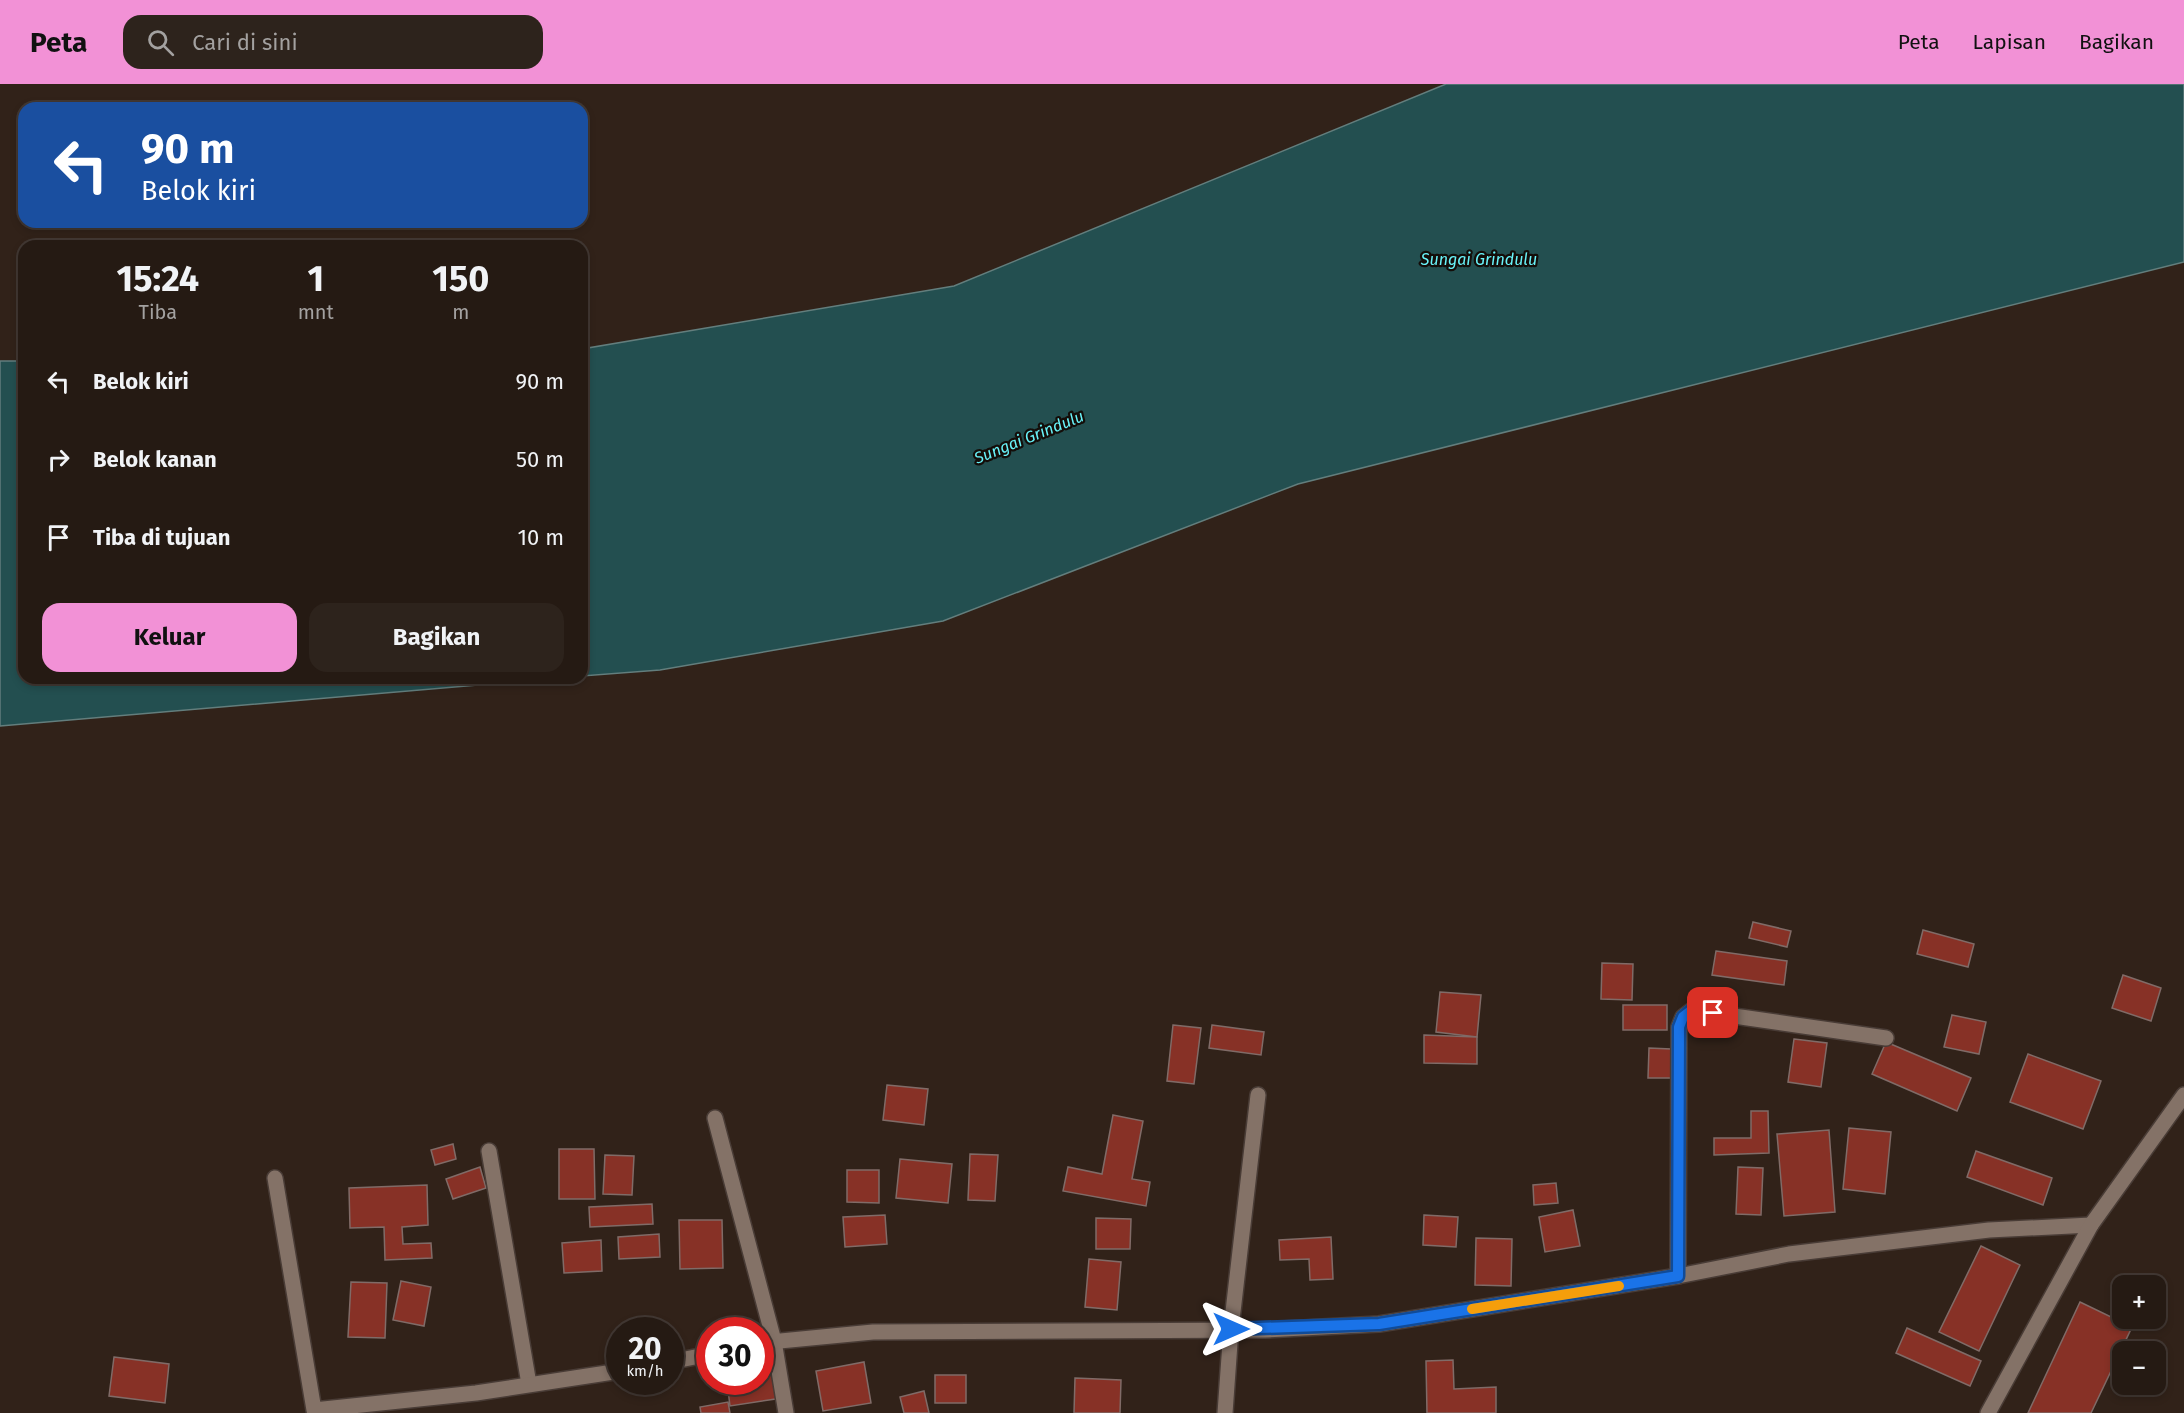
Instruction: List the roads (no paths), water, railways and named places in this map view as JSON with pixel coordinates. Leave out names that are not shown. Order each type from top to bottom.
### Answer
[{"type":"street","points":[[1678,1276],[1679,1027],[1683,1017],[1692,1010],[1886,1038]]},
{"type":"street","points":[[1225,1413],[1231,1329],[1258,1095]]},
{"type":"street","points":[[1988,1413],[2091,1225],[2184,1095]]},
{"type":"street","points":[[715,1118],[761,1317]]},
{"type":"street","points":[[489,1151],[529,1384]]},
{"type":"street","points":[[275,1178],[311,1411],[476,1393],[606,1373]]},
{"type":"street","points":[[774,1341],[873,1332],[1231,1329],[1379,1324],[1678,1276],[1801,1253],[1989,1230],[2091,1225]]},
{"type":"street","points":[[774,1368],[786,1413]]},
{"type":"water","name":"Sungai Grindulu","points":[[1446,84],[2184,84],[2184,262],[1298,484],[943,621],[660,670],[588,676],[588,348],[954,286]]},
{"type":"water","points":[[0,361],[18,361],[18,684],[491,684],[0,726]]}]
